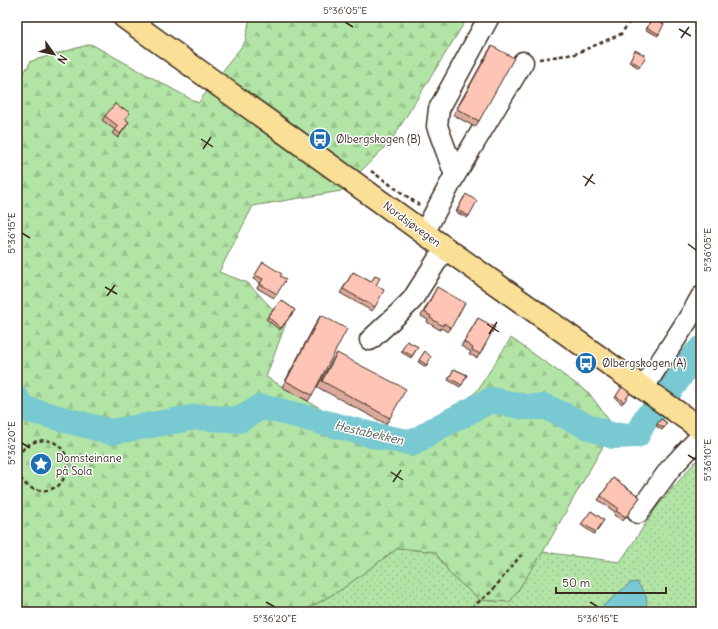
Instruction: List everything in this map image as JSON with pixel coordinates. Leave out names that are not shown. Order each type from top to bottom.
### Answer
[{"type":"main road","name":"Nordsjøvegen","points":[[124,17],[445,248],[701,429]]},
{"type":"lane","points":[[455,175],[437,126],[439,108],[489,17]]},
{"type":"lane","points":[[424,233],[455,175],[523,62]]},
{"type":"lane","points":[[370,340],[412,300],[445,248]]},
{"type":"lane","points":[[644,388],[651,376],[695,319],[701,297]]},
{"type":"lane","points":[[638,513],[670,470],[701,436]]},
{"type":"path","points":[[523,62],[575,54],[621,34],[633,17]]},
{"type":"path","points":[[39,440],[50,441],[58,445],[66,456],[68,468],[62,482],[56,488],[42,491],[30,488],[21,480],[17,464],[20,453],[27,446],[39,440]]},
{"type":"path","points":[[466,612],[492,592],[521,555]]},
{"type":"green space","points":[[250,17],[468,17],[391,141],[341,191],[253,206],[219,272],[248,283],[286,323],[266,377],[400,454],[477,391],[511,338],[589,393],[614,427],[543,552],[510,602],[480,600],[451,575],[435,552],[398,548],[342,589],[302,612],[17,612],[17,84],[31,61],[91,44],[198,103],[245,42]]},
{"type":"green space","points":[[701,455],[701,612],[302,612],[342,589],[398,548],[435,552],[451,575],[480,600],[510,602],[543,552],[620,562],[659,504]]},
{"type":"water","points":[[637,582],[645,593],[647,601],[645,608],[641,612],[596,612],[630,583]]},
{"type":"building","points":[[652,18],[664,24],[659,34],[647,28]]},
{"type":"building","points":[[492,46],[514,58],[479,121],[457,109]]},
{"type":"building","points":[[635,50],[646,56],[640,66],[630,60]]},
{"type":"building","points":[[115,104],[130,113],[125,119],[129,122],[120,134],[115,129],[118,126],[105,116]]},
{"type":"building","points":[[466,194],[477,201],[469,216],[457,210]]},
{"type":"building","points":[[263,262],[282,274],[280,276],[286,279],[277,294],[260,284],[263,279],[255,275]]},
{"type":"building","points":[[353,272],[371,282],[375,276],[380,278],[376,285],[384,290],[375,307],[343,289]]},
{"type":"building","points":[[437,287],[465,303],[451,328],[444,323],[443,326],[430,318],[431,316],[424,312]]},
{"type":"building","points":[[281,300],[295,310],[281,328],[268,317]]},
{"type":"building","points":[[321,315],[347,329],[312,395],[286,381]]},
{"type":"building","points":[[478,318],[495,327],[480,354],[472,350],[473,348],[464,342]]},
{"type":"building","points":[[407,341],[418,347],[412,356],[402,350]]},
{"type":"building","points":[[425,351],[431,357],[427,365],[419,360]]},
{"type":"building","points":[[337,353],[406,389],[390,418],[322,381]]},
{"type":"building","points":[[454,369],[467,375],[462,385],[449,378]]},
{"type":"building","points":[[622,387],[630,393],[624,402],[616,396]]},
{"type":"building","points":[[661,419],[667,423],[664,428],[657,424]]},
{"type":"building","points":[[613,478],[640,497],[626,517],[616,511],[618,508],[601,496]]},
{"type":"building","points":[[591,511],[604,520],[596,532],[582,523]]},
{"type":"waterway","name":"Hestabekken","points":[[17,399],[22,408],[111,432],[197,417],[239,420],[261,407],[372,435],[413,443],[435,429],[491,400],[525,407],[546,407],[589,427],[613,436],[637,435],[646,418],[655,410],[693,357],[701,349]]},
{"type":"place","name":"Ølbergskogen (B)","points":[[320,139]]},
{"type":"place","name":"Ølbergskogen (A)","points":[[586,363]]},
{"type":"place","name":"Domsteinane på Sola","points":[[41,464]]}]
